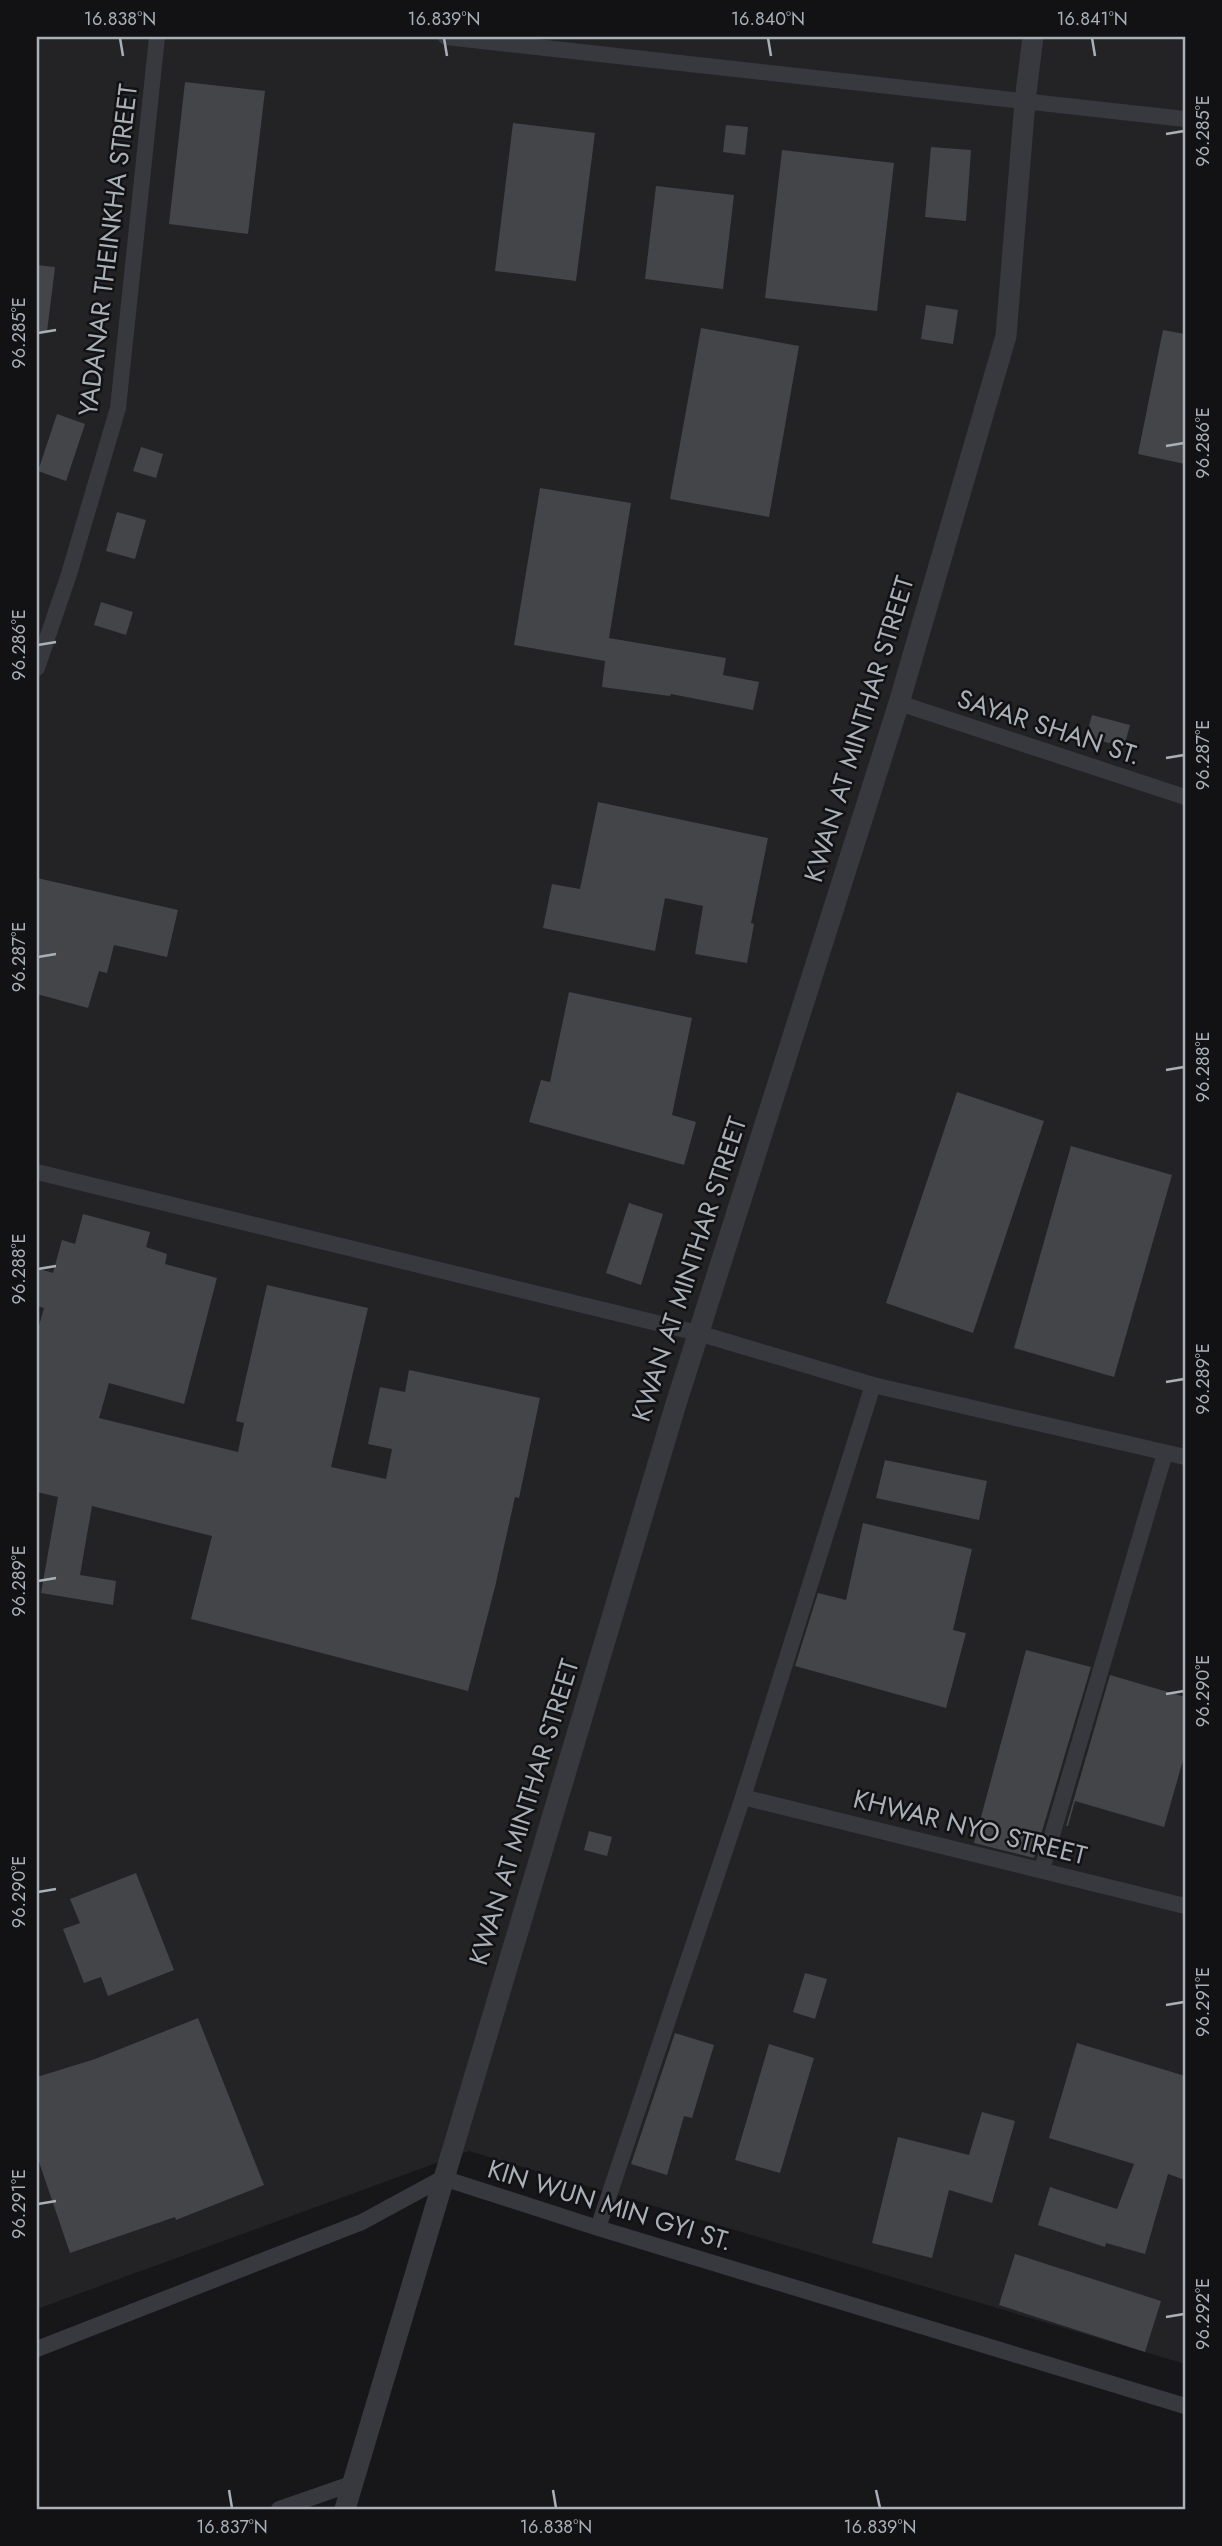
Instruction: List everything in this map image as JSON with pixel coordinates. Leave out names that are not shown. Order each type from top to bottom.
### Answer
[{"type":"street","name":"YADANAR THEINKHA STREET","points":[[37,668],[69,574],[118,408],[158,37]]},
{"type":"street","points":[[446,37],[1185,119]]},
{"type":"street","name":"KWAN AT MINTHAR STREET","points":[[345,2509],[698,1333],[898,703],[1006,336],[1025,101],[1033,37]]},
{"type":"street","name":"SAYAR SHAN ST.","points":[[898,703],[1185,797]]},
{"type":"street","points":[[37,1172],[698,1333],[873,1385],[1185,1457]]},
{"type":"street","points":[[598,2228],[743,1797],[873,1385]]},
{"type":"street","points":[[1041,1869],[1165,1452]]},
{"type":"street","name":"KHWAR NYO STREET","points":[[743,1797],[1185,1906]]},
{"type":"street","points":[[37,2349],[362,2222],[443,2178]]},
{"type":"street","name":"KIN WUN MIN GYI ST.","points":[[443,2178],[598,2228],[1185,2406]]},
{"type":"street","points":[[279,2509],[351,2484]]},
{"type":"shaded area","points":[[37,37],[1185,37],[1185,2364],[469,2151],[37,2309]]},
{"type":"building","points":[[185,82],[265,91],[248,234],[169,224]]},
{"type":"building","points":[[513,123],[595,133],[576,281],[495,271]]},
{"type":"building","points":[[726,125],[748,127],[745,155],[723,152]]},
{"type":"building","points":[[931,147],[971,150],[966,221],[925,217]]},
{"type":"building","points":[[782,150],[894,163],[877,311],[765,298]]},
{"type":"building","points":[[656,186],[734,195],[723,289],[645,279]]},
{"type":"building","points":[[37,265],[55,267],[47,332],[37,331]]},
{"type":"building","points":[[926,305],[958,310],[953,344],[921,339]]},
{"type":"building","points":[[701,328],[799,346],[769,517],[670,499]]},
{"type":"building","points":[[1163,330],[1185,334],[1185,464],[1138,454]]},
{"type":"building","points":[[57,414],[85,424],[66,481],[38,471]]},
{"type":"building","points":[[141,447],[163,454],[156,478],[133,471]]},
{"type":"building","points":[[540,488],[631,503],[609,638],[726,658],[723,675],[759,682],[753,710],[671,694],[602,687],[605,661],[514,645]]},
{"type":"building","points":[[117,512],[146,520],[135,559],[106,551]]},
{"type":"building","points":[[101,602],[133,612],[126,635],[94,625]]},
{"type":"building","points":[[1092,715],[1130,725],[1124,747],[1086,737]]},
{"type":"building","points":[[598,802],[768,838],[751,923],[754,924],[747,963],[695,954],[703,906],[665,898],[655,951],[543,928],[552,884],[580,889]]},
{"type":"building","points":[[37,878],[178,910],[167,957],[114,945],[107,973],[99,971],[88,1008],[37,994]]},
{"type":"building","points":[[569,992],[692,1018],[672,1115],[696,1122],[684,1165],[529,1122],[541,1080],[550,1082]]},
{"type":"building","points":[[957,1092],[1044,1121],[973,1333],[886,1303]]},
{"type":"building","points":[[1071,1146],[1172,1175],[1114,1377],[1014,1348]]},
{"type":"building","points":[[629,1203],[663,1214],[641,1285],[606,1273]]},
{"type":"building","points":[[83,1214],[150,1232],[146,1247],[167,1254],[165,1264],[217,1278],[184,1404],[109,1383],[99,1418],[238,1452],[244,1423],[236,1421],[267,1285],[368,1308],[331,1467],[386,1479],[392,1449],[368,1444],[380,1387],[405,1392],[409,1370],[540,1398],[519,1498],[515,1497],[468,1691],[191,1619],[212,1536],[92,1506],[80,1575],[116,1581],[113,1605],[41,1593],[58,1497],[37,1492],[37,1333],[44,1308],[37,1306],[37,1268],[53,1273],[62,1240],[75,1244]]},
{"type":"building","points":[[885,1460],[987,1481],[979,1520],[876,1498]]},
{"type":"building","points":[[863,1523],[972,1549],[953,1630],[966,1633],[946,1708],[795,1666],[818,1593],[846,1600]]},
{"type":"building","points":[[1026,1650],[1091,1667],[1034,1858],[974,1843]]},
{"type":"building","points":[[1110,1675],[1185,1697],[1185,1753],[1164,1827],[1075,1801],[1066,1826]]},
{"type":"building","points":[[589,1831],[612,1837],[607,1856],[584,1850]]},
{"type":"building","points":[[136,1873],[174,1970],[108,1996],[101,1977],[84,1983],[63,1929],[80,1923],[70,1899]]},
{"type":"building","points":[[805,1973],[827,1979],[815,2019],[793,2012]]},
{"type":"building","points":[[198,2018],[264,2185],[176,2220],[175,2217],[70,2253],[37,2156],[37,2077],[95,2059]]},
{"type":"building","points":[[675,2033],[714,2045],[692,2118],[684,2116],[667,2175],[631,2164]]},
{"type":"building","points":[[1077,2043],[1185,2076],[1185,2180],[1168,2174],[1145,2254],[1106,2243],[1105,2247],[1038,2225],[1050,2187],[1117,2209],[1134,2164],[1049,2138]]},
{"type":"building","points":[[769,2044],[814,2058],[780,2173],[735,2160]]},
{"type":"building","points":[[982,2112],[1015,2121],[992,2203],[949,2190],[932,2258],[872,2243],[898,2137],[969,2155]]},
{"type":"building","points":[[1015,2254],[1161,2301],[1145,2352],[999,2305]]}]
